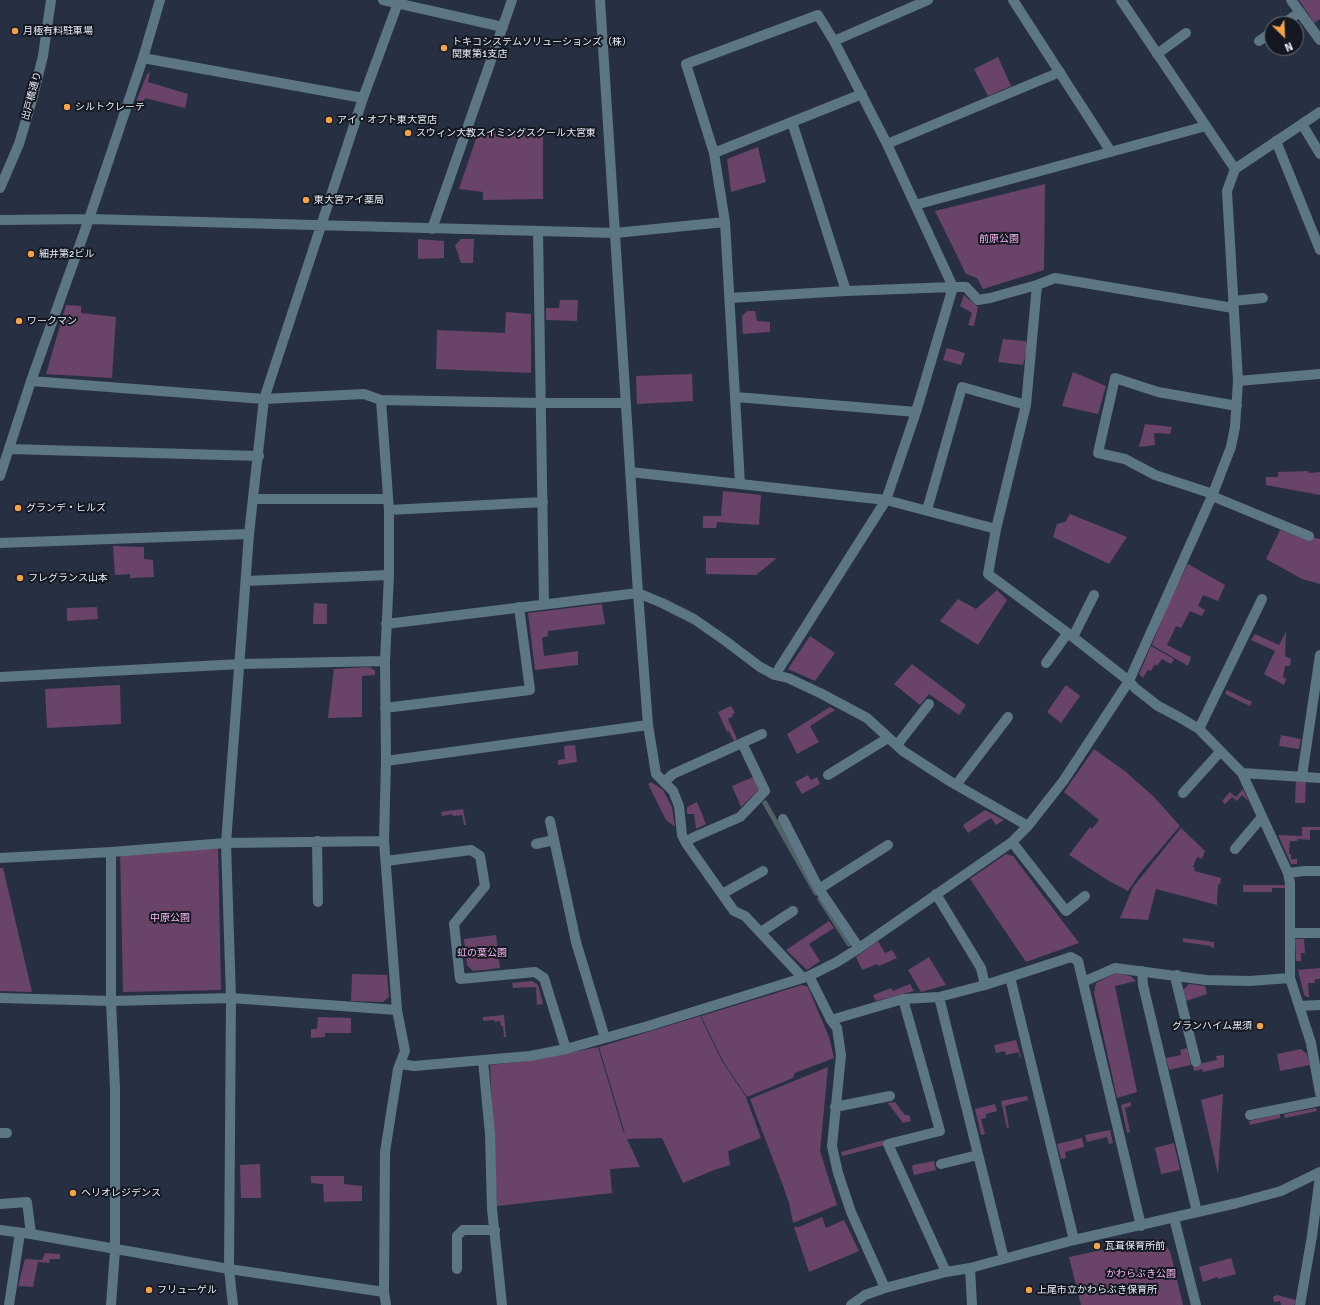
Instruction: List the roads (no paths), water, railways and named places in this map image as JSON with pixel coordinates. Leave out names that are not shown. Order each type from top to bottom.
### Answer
[{"type":"street","name":"出戸橋通り","points":[[0,188],[18,144],[32,100],[42,56],[51,0]]},
{"type":"street","points":[[0,476],[31,381],[88,219],[160,0]]},
{"type":"street","points":[[383,0],[399,1],[503,27]]},
{"type":"street","points":[[432,229],[512,0]]},
{"type":"street","points":[[600,0],[638,593],[648,725],[656,774],[672,791],[679,806],[682,835],[686,843],[734,911],[745,916],[806,977],[837,1028],[841,1055],[832,1146],[838,1173],[851,1212],[885,1288]]},
{"type":"street","points":[[834,41],[912,3],[928,0]]},
{"type":"street","points":[[1013,0],[1110,152]]},
{"type":"street","points":[[1121,0],[1235,169]]},
{"type":"street","points":[[1291,0],[1320,40]]},
{"type":"street","points":[[233,1305],[229,1269],[231,998],[226,843],[250,534],[264,399],[363,98],[399,1]]},
{"type":"street","points":[[1294,16],[1300,12]]},
{"type":"street","points":[[740,484],[725,222],[714,153],[686,64],[818,15],[834,41],[887,144],[953,287],[916,412],[886,500],[775,674]]},
{"type":"street","points":[[1158,54],[1186,33]]},
{"type":"street","points":[[1259,41],[1264,38]]},
{"type":"street","points":[[142,58],[363,98]]},
{"type":"street","points":[[887,144],[1060,72]]},
{"type":"street","points":[[714,153],[862,94]]},
{"type":"street","points":[[400,1064],[414,1066],[530,1056],[566,1049],[806,977],[837,962],[859,948],[1012,842],[1028,826],[1064,780],[1128,681],[1212,495],[1230,447],[1235,427],[1238,381],[1226,191],[1235,169],[1320,112]]},
{"type":"street","points":[[792,122],[846,291]]},
{"type":"street","points":[[1302,124],[1320,154]]},
{"type":"street","points":[[915,205],[1206,126]]},
{"type":"street","points":[[1276,142],[1320,250]]},
{"type":"street","points":[[0,220],[88,219],[615,233],[725,222]]},
{"type":"street","points":[[538,232],[544,604]]},
{"type":"street","points":[[730,298],[846,291],[966,287],[978,300],[1037,285],[1055,278],[1233,304],[1263,298]]},
{"type":"street","points":[[1037,285],[1026,405],[996,529],[988,574],[1128,681],[1134,688],[1158,706],[1199,729],[1242,773],[1288,873],[1290,883],[1290,978],[1311,1043],[1320,1093]]},
{"type":"street","points":[[1238,381],[1320,374]]},
{"type":"street","points":[[1237,406],[1158,392],[1115,378],[1098,453],[1125,459],[1155,476],[1212,495],[1309,536]]},
{"type":"street","points":[[31,381],[264,399],[364,394],[381,400],[626,403]]},
{"type":"street","points":[[927,510],[962,387],[1026,405]]},
{"type":"street","points":[[736,397],[916,412]]},
{"type":"street","points":[[381,400],[389,510],[389,575],[384,661],[386,761],[384,840],[397,1010],[405,1051],[400,1064],[385,1152],[384,1292],[386,1305]]},
{"type":"street","points":[[9,449],[259,456]]},
{"type":"street","points":[[630,472],[886,500],[996,529]]},
{"type":"street","points":[[253,499],[388,498]]},
{"type":"street","points":[[389,510],[543,502]]},
{"type":"street","points":[[0,543],[250,534]]},
{"type":"street","points":[[246,581],[389,575]]},
{"type":"street","points":[[386,624],[638,593],[694,619],[727,642],[760,668],[788,678],[814,690],[867,718],[897,746],[956,785],[1028,826]]},
{"type":"street","points":[[1046,663],[1070,636],[1094,595]]},
{"type":"street","points":[[1199,729],[1262,599]]},
{"type":"street","points":[[385,708],[530,690],[519,607]]},
{"type":"street","points":[[1302,776],[1320,656]]},
{"type":"street","points":[[0,677],[240,664],[384,661]]},
{"type":"street","points":[[897,746],[929,704]]},
{"type":"street","points":[[956,785],[1008,717]]},
{"type":"street","points":[[386,761],[648,725]]},
{"type":"street","points":[[664,782],[673,774],[762,734]]},
{"type":"street","points":[[828,775],[888,738]]},
{"type":"street","points":[[686,843],[692,838],[740,817],[765,791],[742,743]]},
{"type":"street","points":[[1183,793],[1220,752]]},
{"type":"street","points":[[1242,773],[1320,778]]},
{"type":"street","points":[[1235,849],[1262,817]]},
{"type":"street","points":[[783,819],[819,889],[859,948]]},
{"type":"street","points":[[550,821],[576,942],[605,1038]]},
{"type":"street","points":[[0,858],[111,852],[226,843],[384,840]]},
{"type":"street","points":[[536,844],[554,840]]},
{"type":"street","points":[[317,841],[318,902]]},
{"type":"street","points":[[1012,842],[1066,911],[1086,896]]},
{"type":"street","points":[[819,889],[888,845]]},
{"type":"street","points":[[386,861],[471,850],[480,856],[485,886],[454,924],[460,979],[534,972],[544,978],[566,1049]]},
{"type":"street","points":[[111,852],[111,1000],[115,1088],[115,1250],[111,1305]]},
{"type":"street","points":[[722,894],[763,871]]},
{"type":"street","points":[[1288,873],[1320,871]]},
{"type":"street","points":[[936,894],[981,968],[985,985]]},
{"type":"street","points":[[761,933],[793,911]]},
{"type":"street","points":[[1290,933],[1320,933]]},
{"type":"street","points":[[831,1020],[903,999],[939,997],[985,985],[1071,957],[1078,961],[1141,1226]]},
{"type":"street","points":[[1083,982],[1115,968],[1213,980],[1249,981],[1290,978]]},
{"type":"street","points":[[1142,971],[1143,985],[1197,1212]]},
{"type":"street","points":[[1177,975],[1176,981],[1196,1062]]},
{"type":"street","points":[[1010,977],[1074,1240]]},
{"type":"street","points":[[939,997],[1004,1259]]},
{"type":"street","points":[[0,998],[111,1000],[231,998],[397,1010]]},
{"type":"street","points":[[903,999],[940,1132],[888,1144],[946,1272]]},
{"type":"street","points":[[1299,1006],[1320,1005]]},
{"type":"street","points":[[483,1060],[490,1134],[494,1230],[502,1305]]},
{"type":"street","points":[[835,1107],[890,1096]]},
{"type":"street","points":[[1250,1115],[1320,1101]]},
{"type":"street","points":[[941,1164],[978,1155]]},
{"type":"street","points":[[851,1305],[865,1296],[885,1288],[946,1272],[970,1268],[1074,1240],[1141,1226],[1281,1191],[1320,1172]]},
{"type":"street","points":[[1300,1305],[1316,1236],[1320,1176]]},
{"type":"street","points":[[0,1204],[27,1202],[31,1234]]},
{"type":"street","points":[[1174,1218],[1196,1305]]},
{"type":"street","points":[[0,1230],[31,1234],[229,1269],[384,1292]]},
{"type":"street","points":[[457,1270],[457,1236],[463,1230],[494,1230]]},
{"type":"street","points":[[9,1305],[20,1233]]},
{"type":"street","points":[[970,1268],[972,1305]]},
{"type":"waterway","points":[[765,803],[816,893]]},
{"type":"waterway","points":[[820,899],[849,944]]},
{"type":"place","name":"月極有料駐車場","points":[[15,31]]},
{"type":"place","name":"トキコシステムソリューションズ（株） 関東第1支店","points":[[444,48]]},
{"type":"place","name":"シルトクレーテ","points":[[67,107]]},
{"type":"place","name":"アイ・オプト東大宮店","points":[[329,120]]},
{"type":"place","name":"スウィン大教スイミングスクール大宮東","points":[[408,133]]},
{"type":"place","name":"東大宮アイ薬局","points":[[306,200]]},
{"type":"place","name":"細井第2ビル","points":[[31,254]]},
{"type":"place","name":"ワークマン","points":[[19,321]]},
{"type":"place","name":"グランデ・ヒルズ","points":[[18,508]]},
{"type":"place","name":"フレグランス山本","points":[[20,578]]},
{"type":"place","name":"グランハイム黒須","points":[[1260,1026]]},
{"type":"place","name":"ヘリオレジデンス","points":[[73,1193]]},
{"type":"place","name":"瓦葺保育所前","points":[[1097,1246]]},
{"type":"place","name":"フリューゲル","points":[[149,1290]]},
{"type":"place","name":"上尾市立かわらぶき保育所","points":[[1029,1290]]},
{"type":"park label","name":"前原公園","points":[[999,239]]},
{"type":"park label","name":"中原公園","points":[[170,918]]},
{"type":"park label","name":"虹の葉公園","points":[[482,953]]},
{"type":"park label","name":"かわらぶき公園","points":[[1141,1274]]}]
